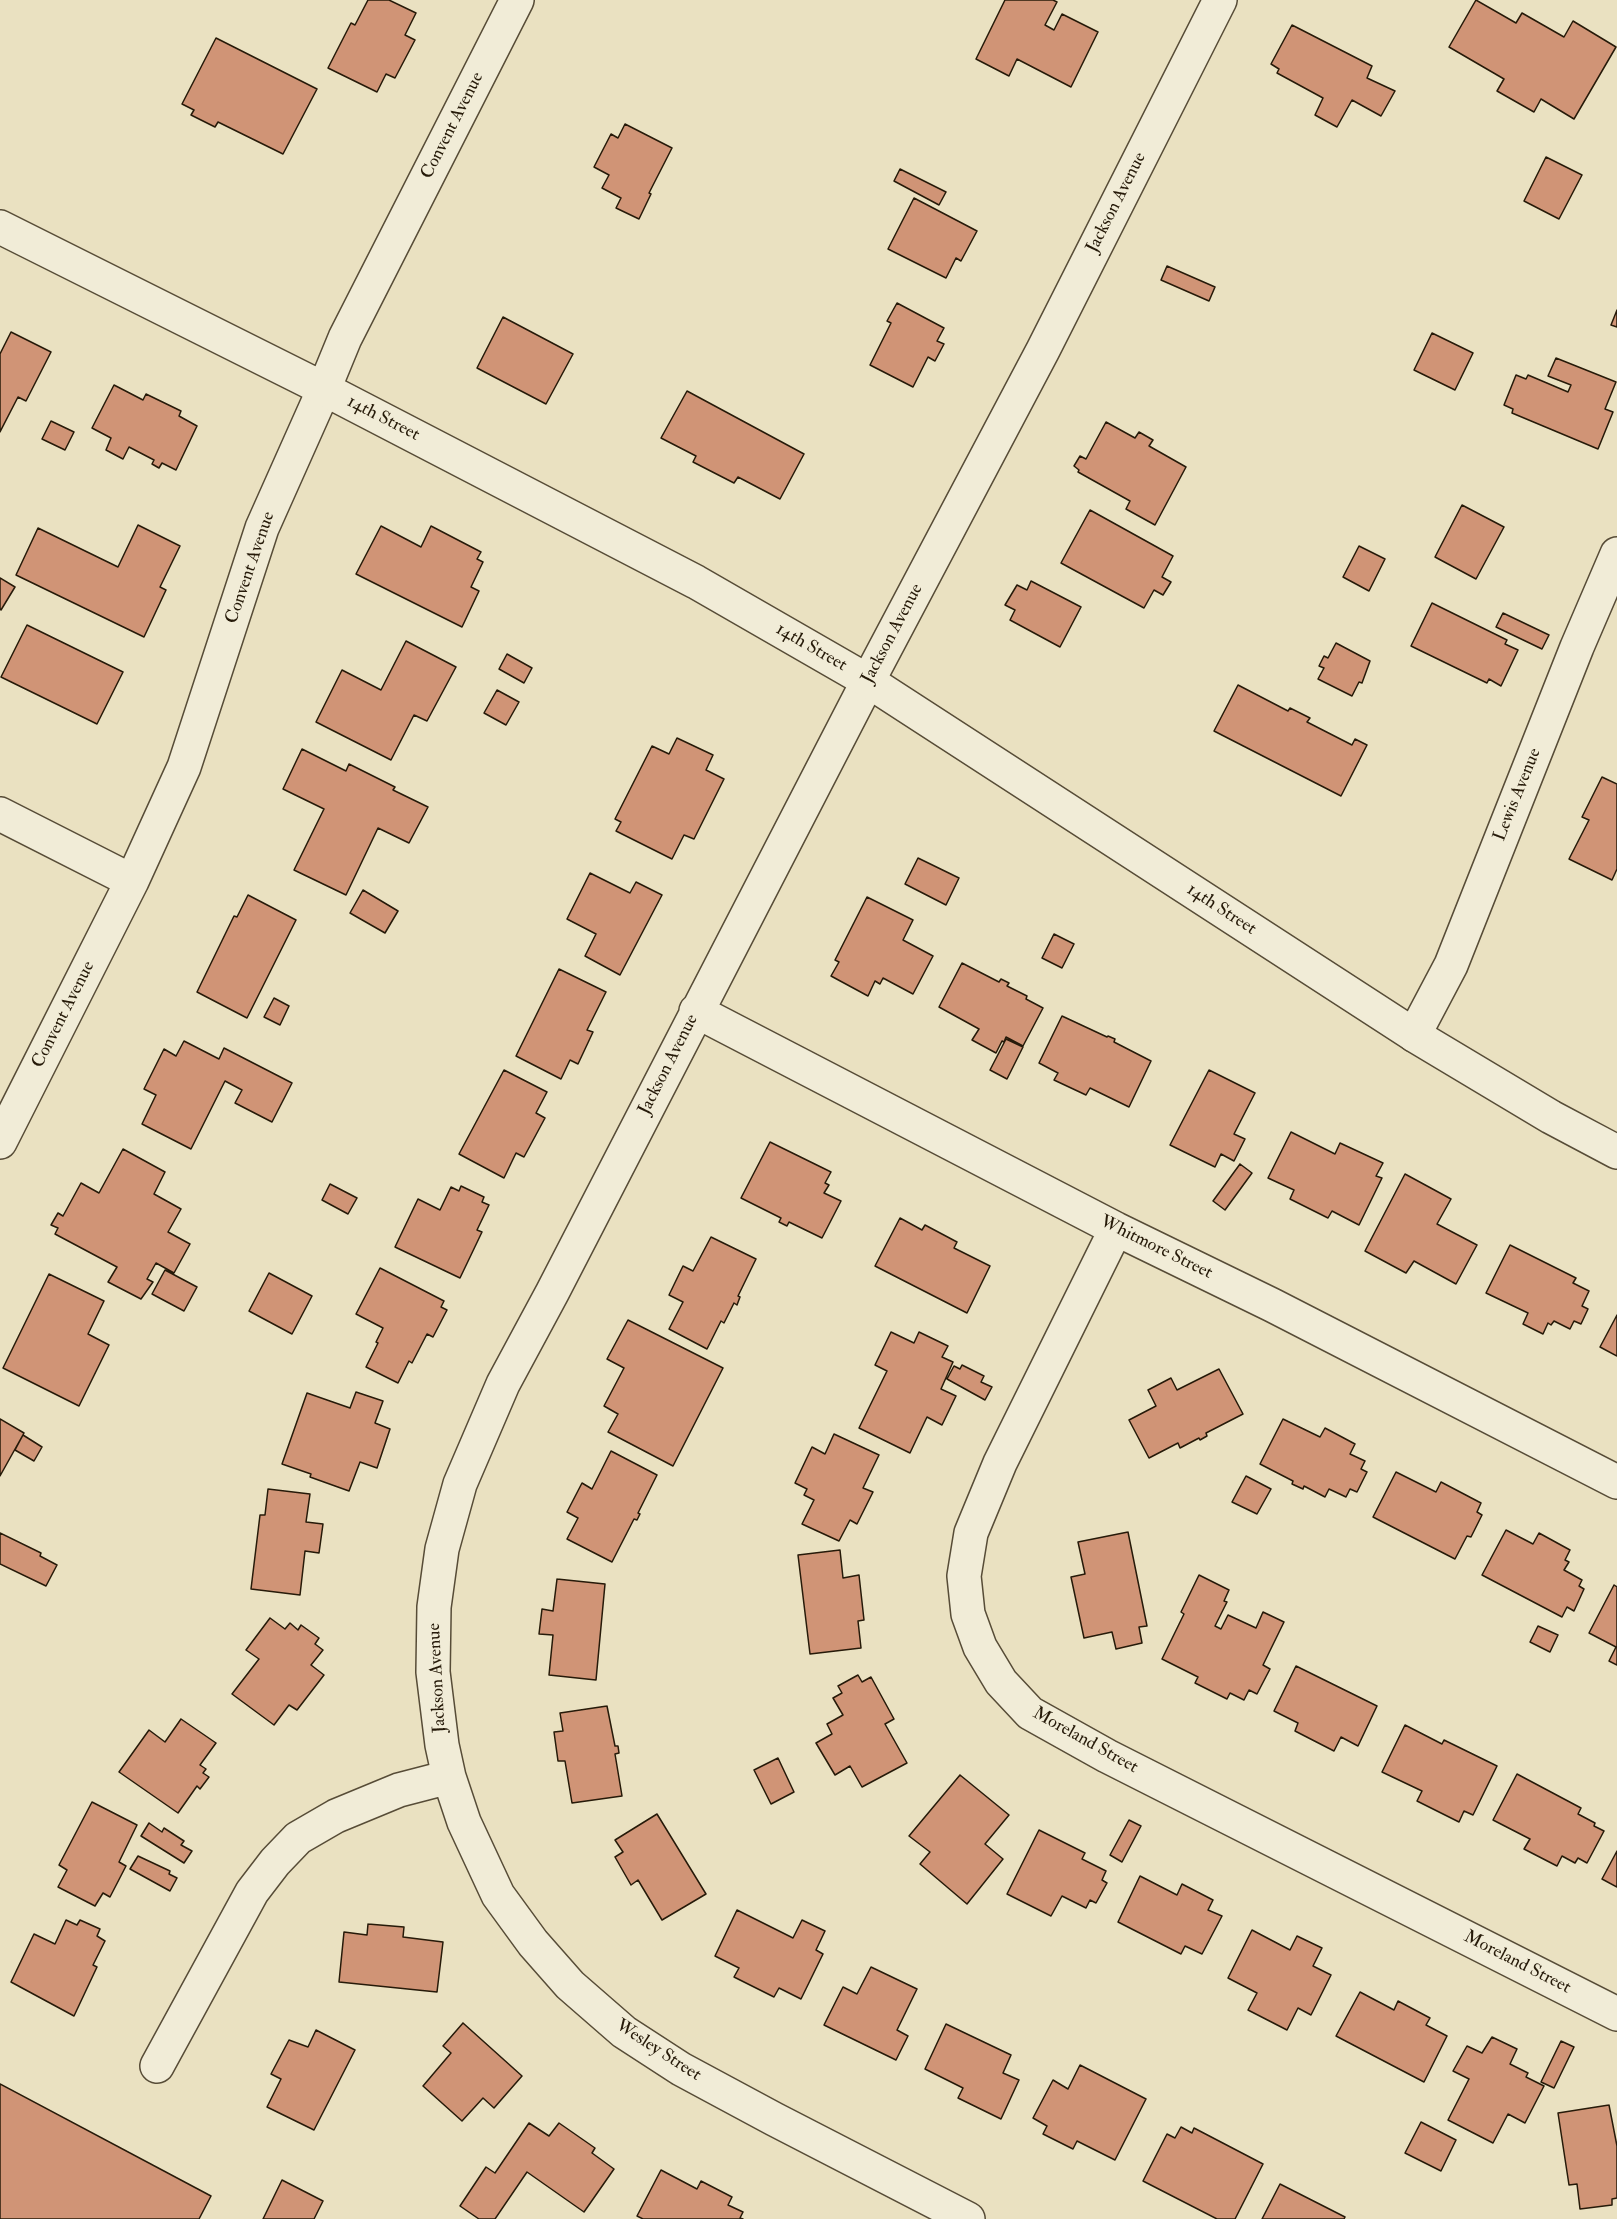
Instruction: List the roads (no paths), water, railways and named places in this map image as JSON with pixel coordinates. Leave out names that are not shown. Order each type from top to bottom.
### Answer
[{"type":"street","name":"Convent Avenue","points":[[0,1142],[132,881],[184,767],[262,528],[345,338],[517,0]]},
{"type":"street","name":"Jackson Avenue","points":[[449,1777],[442,1745],[433,1672],[434,1607],[442,1548],[460,1484],[503,1384],[868,681],[1043,350],[1220,0]]},
{"type":"street","name":"14th Street","points":[[0,226],[324,388],[696,582],[868,681],[1414,1035],[1551,1117],[1617,1152]]},
{"type":"street","name":"Lewis Avenue","points":[[1414,1035],[1451,965],[1577,647],[1617,554]]},
{"type":"street","points":[[0,814],[132,881]]},
{"type":"street","name":"Whitmore Street","points":[[696,1011],[1116,1229],[1272,1305],[1617,1482]]},
{"type":"street","name":"Moreland Street","points":[[1116,1229],[1000,1463],[970,1533],[964,1576],[968,1614],[980,1647],[1001,1682],[1030,1713],[1107,1756],[1617,2014]]},
{"type":"street","points":[[158,2066],[252,1892],[275,1862],[298,1838],[336,1816],[399,1790],[449,1777]]},
{"type":"street","name":"Wesley Street","points":[[449,1777],[464,1822],[498,1895],[533,1943],[570,1985],[624,2032],[681,2069],[774,2120],[968,2219]]}]
